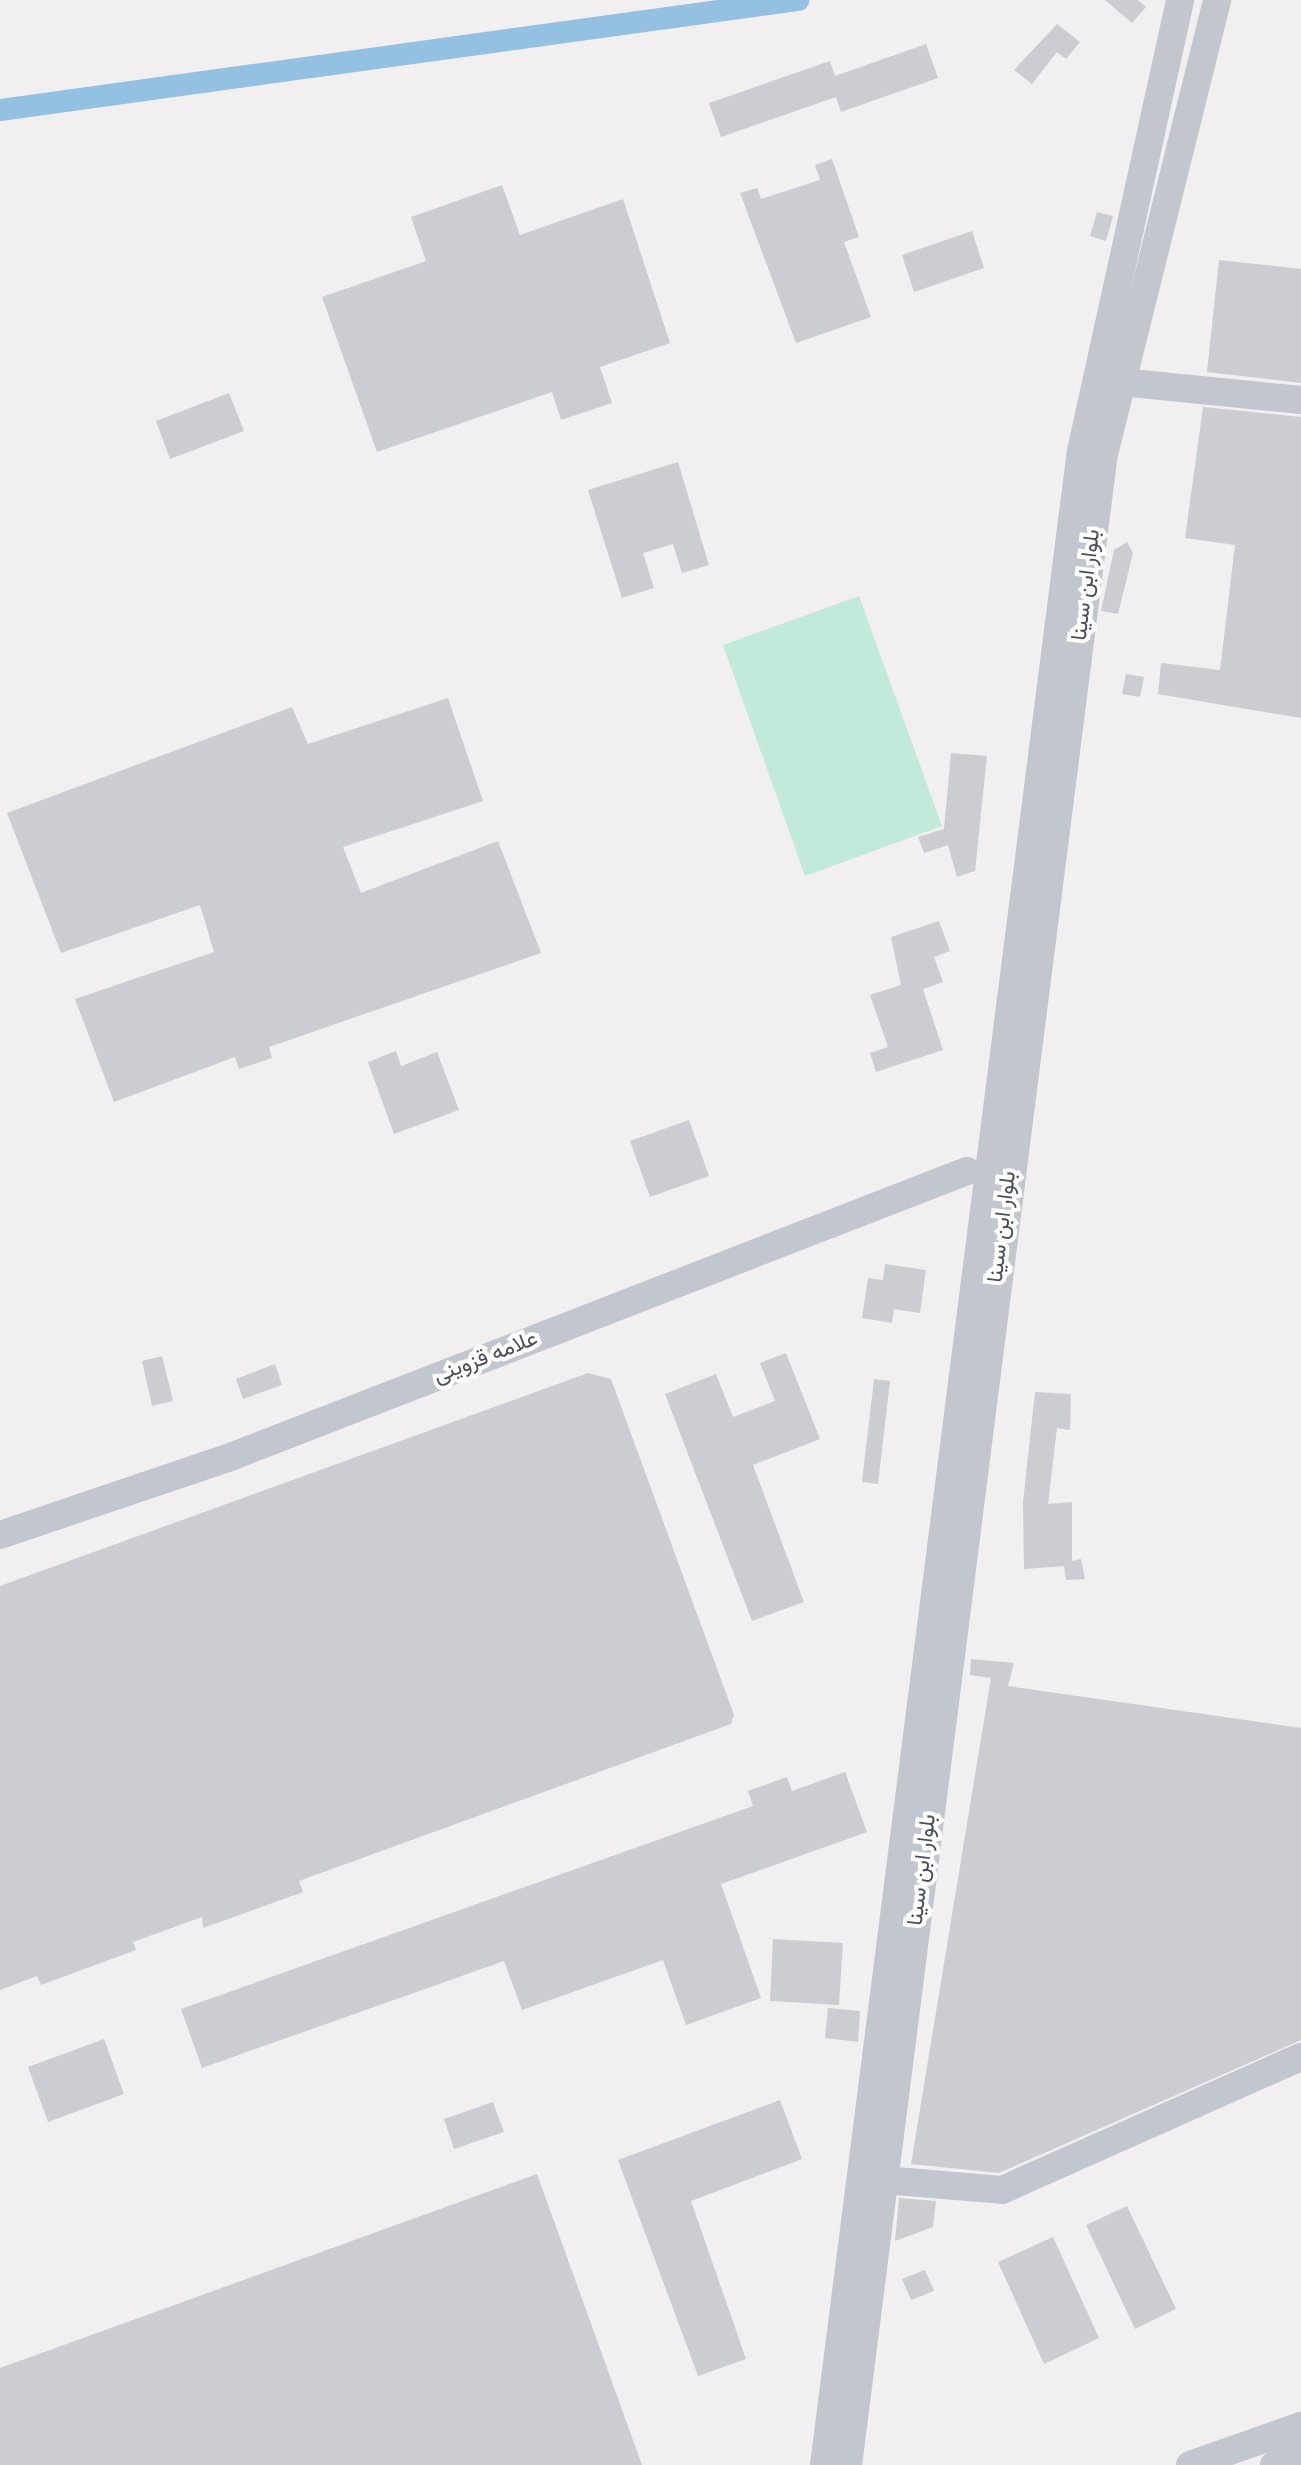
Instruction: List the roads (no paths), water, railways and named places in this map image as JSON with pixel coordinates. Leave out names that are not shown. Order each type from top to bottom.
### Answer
[{"type":"street","name":"بلوار ابن سینا","points":[[824,2465],[1081,451],[1180,0]]},
{"type":"street","name":"بلوار ابن سینا","points":[[848,2465],[1102,469],[1217,0]]},
{"type":"street","points":[[1121,382],[1301,400]]},
{"type":"street","name":"علامه قزوینی","points":[[0,1535],[233,1456],[967,1171]]},
{"type":"street","points":[[884,2180],[1002,2190],[1301,2057]]},
{"type":"street","points":[[1190,2465],[1301,2426]]},
{"type":"street","points":[[1274,2465],[1301,2455]]},
{"type":"waterway","points":[[0,110],[798,0]]}]
